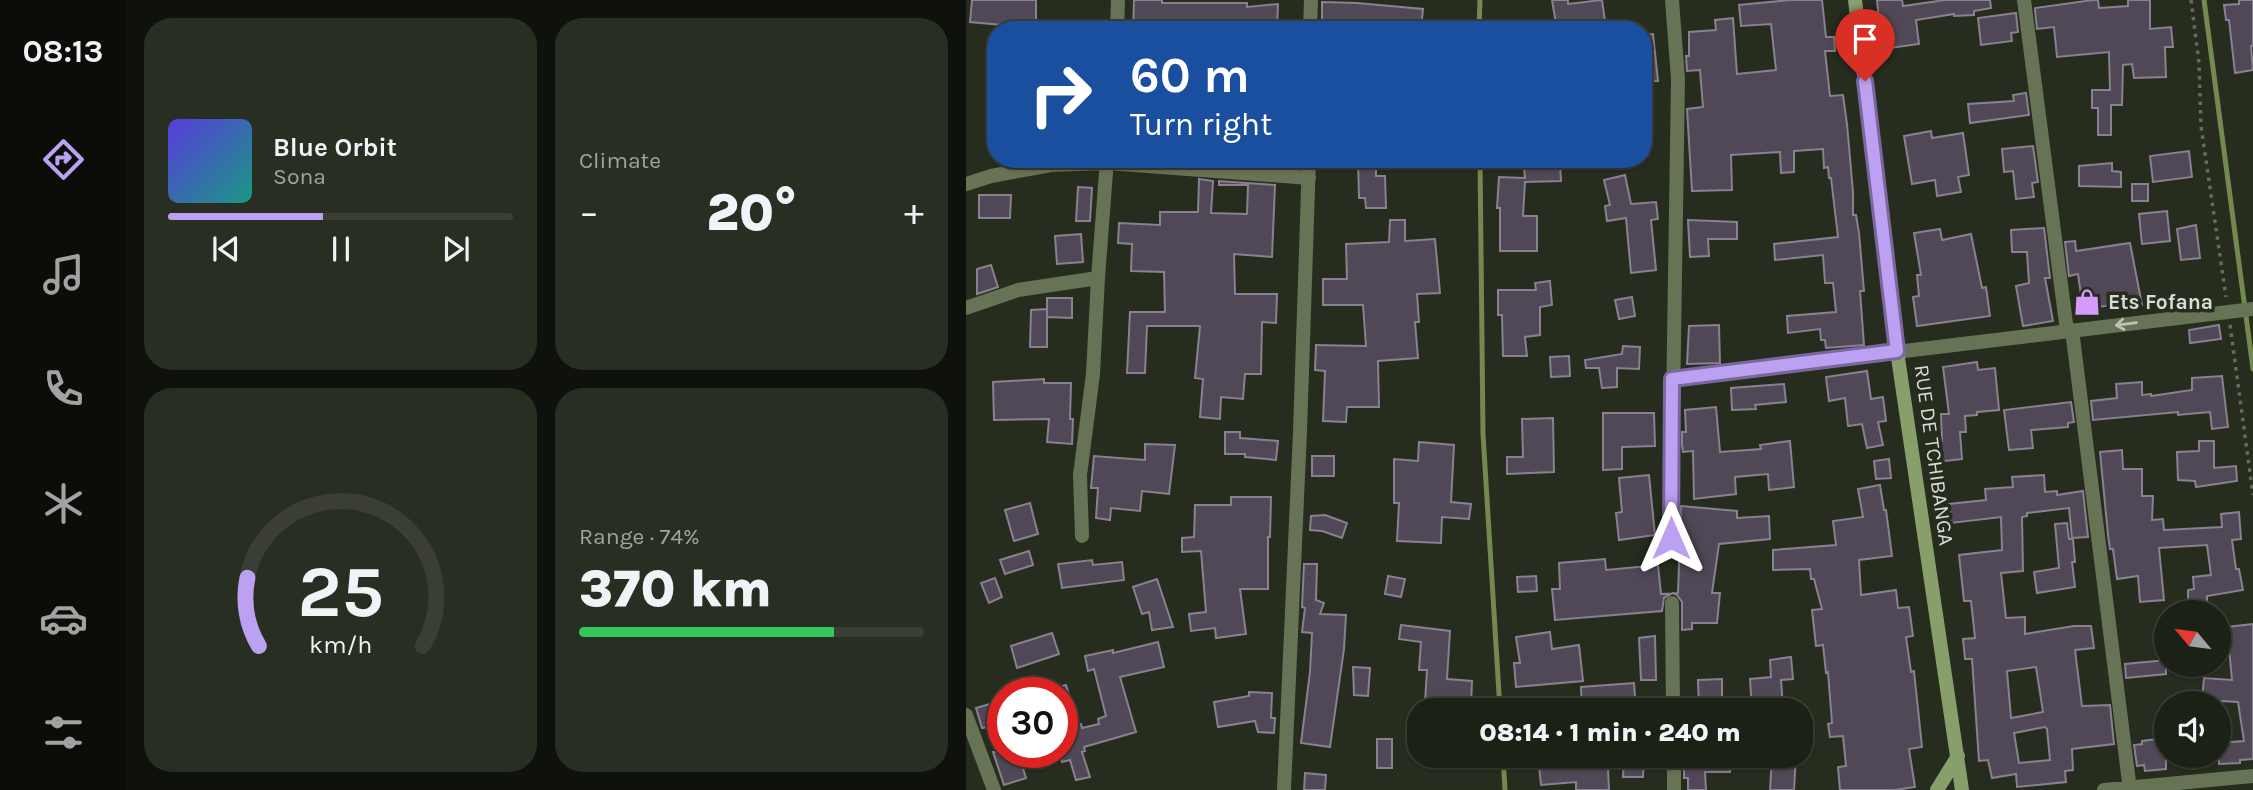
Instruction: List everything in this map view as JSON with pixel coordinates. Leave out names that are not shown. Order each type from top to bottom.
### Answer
[{"type":"street","points":[[1117,21],[1118,0]]},
{"type":"street","points":[[1310,21],[1311,0]]},
{"type":"street","points":[[1671,538],[1678,79],[1672,0]]},
{"type":"street","name":"RUE DE TCHIBANGA","points":[[1855,0],[1897,351],[1962,790]]},
{"type":"street","points":[[2024,0],[2130,789]]},
{"type":"street","points":[[966,184],[991,176],[1035,168]]},
{"type":"street","points":[[1082,536],[1080,475],[1093,374],[1106,168]]},
{"type":"street","points":[[1190,168],[1309,178]]},
{"type":"street","points":[[1284,790],[1309,168]]},
{"type":"street","points":[[966,308],[1018,290],[1098,278]]},
{"type":"street","points":[[1672,379],[2241,310]]},
{"type":"street","points":[[1672,603],[1673,698]]},
{"type":"street","points":[[966,715],[994,790]]},
{"type":"street","points":[[1937,790],[1958,756]]},
{"type":"street","points":[[1674,768],[1674,790]]},
{"type":"street","points":[[2104,790],[2253,776]]},
{"type":"path","points":[[2191,0],[2199,63],[2201,126],[2241,310],[2253,495]]},
{"type":"building","points":[[972,0],[1036,0],[1036,21],[970,22]]},
{"type":"building","points":[[1134,0],[1162,0],[1162,3],[1247,3],[1247,7],[1278,4],[1277,21],[1133,21]]},
{"type":"building","points":[[1552,0],[1568,0],[1568,4],[1602,0],[1605,21],[1556,21]]},
{"type":"building","points":[[1822,0],[1826,37],[1834,37],[1835,51],[1825,51],[1830,96],[1843,95],[1847,124],[1853,215],[1856,215],[1859,233],[1864,291],[1860,291],[1864,345],[1826,348],[1825,340],[1821,340],[1820,329],[1788,333],[1787,316],[1836,312],[1833,283],[1825,283],[1823,255],[1775,260],[1774,244],[1838,237],[1831,178],[1828,167],[1824,168],[1823,149],[1794,151],[1794,172],[1781,173],[1780,152],[1731,155],[1732,190],[1692,191],[1687,109],[1703,107],[1700,70],[1687,71],[1689,32],[1716,30],[1715,20],[1733,18],[1737,74],[1776,70],[1771,24],[1741,26],[1739,5]]},
{"type":"building","points":[[1877,0],[1902,0],[1903,6],[1945,0],[1990,0],[1991,8],[1974,11],[1974,15],[1954,14],[1916,20],[1919,44],[1882,49]]},
{"type":"building","points":[[2098,0],[2099,8],[2128,6],[2128,0],[2150,0],[2150,29],[2171,27],[2173,47],[2165,47],[2166,77],[2134,78],[2132,64],[2123,65],[2122,105],[2111,105],[2111,135],[2098,135],[2098,108],[2092,108],[2092,90],[2110,90],[2109,52],[2057,57],[2054,27],[2037,29],[2035,8]]},
{"type":"building","points":[[2239,0],[2253,0],[2253,70],[2235,73],[2229,20],[2226,20],[2224,5],[2239,4]]},
{"type":"building","points":[[1322,2],[1423,9],[1422,21],[1322,21]]},
{"type":"building","points":[[2016,13],[2018,32],[2011,33],[2012,41],[1981,45],[1978,18]]},
{"type":"building","points":[[1652,34],[1658,81],[1652,81]]},
{"type":"building","points":[[2026,93],[2029,115],[1970,123],[1968,104],[2014,101],[2013,95]]},
{"type":"building","points":[[1931,131],[1932,138],[1963,133],[1969,175],[1958,177],[1961,192],[1937,196],[1935,180],[1912,184],[1904,136]]},
{"type":"building","points":[[2033,146],[2038,182],[2032,183],[2034,197],[2016,199],[2013,171],[2004,172],[2002,149]]},
{"type":"building","points":[[2189,151],[2192,177],[2153,182],[2150,156]]},
{"type":"building","points":[[2112,163],[2112,171],[2121,172],[2121,187],[2079,186],[2079,166]]},
{"type":"building","points":[[1358,168],[1376,168],[1376,176],[1385,176],[1386,208],[1366,208],[1365,198],[1359,198]]},
{"type":"building","points":[[1524,168],[1560,168],[1561,181],[1525,182],[1523,216],[1537,216],[1537,251],[1500,251],[1500,208],[1497,208],[1499,177],[1525,178]]},
{"type":"building","points":[[1625,175],[1631,204],[1656,202],[1658,219],[1651,220],[1656,270],[1631,273],[1626,218],[1607,221],[1605,206],[1610,205],[1604,180]]},
{"type":"building","points":[[1199,179],[1213,181],[1211,213],[1247,214],[1248,185],[1219,185],[1219,181],[1275,185],[1272,257],[1234,254],[1235,294],[1277,294],[1276,323],[1262,322],[1261,374],[1245,374],[1243,399],[1221,397],[1220,419],[1200,417],[1203,379],[1195,378],[1200,326],[1147,326],[1145,373],[1127,373],[1130,312],[1165,312],[1164,272],[1131,271],[1132,244],[1118,243],[1119,223],[1160,225],[1160,212],[1198,212]]},
{"type":"building","points":[[2132,184],[2148,184],[2148,201],[2132,201]]},
{"type":"building","points":[[1078,187],[1092,188],[1090,221],[1076,221]]},
{"type":"building","points":[[979,195],[1011,195],[1010,218],[979,218]]},
{"type":"building","points":[[2167,211],[2170,241],[2142,244],[2139,214]]},
{"type":"building","points":[[1390,220],[1405,220],[1405,241],[1435,239],[1440,293],[1417,294],[1419,322],[1415,322],[1418,358],[1378,361],[1379,407],[1347,407],[1346,422],[1323,421],[1325,371],[1315,370],[1316,345],[1366,346],[1363,305],[1323,305],[1323,279],[1347,279],[1346,244],[1389,242]]},
{"type":"building","points":[[1688,220],[1737,222],[1737,239],[1708,239],[1709,256],[1690,257]]},
{"type":"building","points":[[2196,225],[2200,258],[2181,260],[2177,229]]},
{"type":"building","points":[[2044,228],[2050,278],[2045,278],[2053,321],[2023,326],[2016,286],[2029,283],[2027,252],[2012,252],[2011,230]]},
{"type":"building","points":[[1940,229],[1942,240],[1971,234],[1982,288],[1986,287],[1990,316],[1917,326],[1913,297],[1919,296],[1917,275],[1921,275],[1914,233]]},
{"type":"building","points":[[1081,234],[1083,262],[1057,264],[1055,236]]},
{"type":"building","points":[[2075,241],[2076,251],[2130,243],[2142,305],[2127,307],[2126,303],[2097,307],[2098,314],[2084,316],[2078,274],[2069,276],[2065,242]]},
{"type":"building","points":[[991,265],[998,287],[977,294],[977,269]]},
{"type":"building","points":[[1550,281],[1552,305],[1540,307],[1540,335],[1525,337],[1527,356],[1503,356],[1502,315],[1498,315],[1498,290],[1536,290],[1535,283]]},
{"type":"building","points":[[1632,297],[1635,316],[1619,319],[1615,300]]},
{"type":"building","points":[[1047,298],[1072,298],[1072,318],[1047,317]]},
{"type":"building","points":[[1047,309],[1047,347],[1030,347],[1031,310]]},
{"type":"building","points":[[1719,325],[1720,363],[1687,364],[1689,326]]},
{"type":"building","points":[[2219,325],[2221,339],[2190,343],[2189,330]]},
{"type":"building","points":[[1623,346],[1640,347],[1639,369],[1617,368],[1617,387],[1602,388],[1599,368],[1586,368],[1585,360],[1622,354]]},
{"type":"building","points":[[1569,356],[1570,376],[1551,377],[1550,357]]},
{"type":"building","points":[[1977,362],[1978,370],[1995,368],[1999,410],[1965,416],[1966,432],[1960,432],[1962,459],[1936,462],[1934,442],[1942,441],[1941,414],[1949,414],[1943,367]]},
{"type":"building","points":[[1867,371],[1871,399],[1883,397],[1886,421],[1878,422],[1883,445],[1867,448],[1862,424],[1848,426],[1845,398],[1829,401],[1826,377]]},
{"type":"building","points":[[2222,376],[2228,427],[2212,429],[2210,412],[2178,415],[2178,412],[2093,420],[2091,401],[2117,398],[2116,384],[2142,382],[2142,395],[2151,396],[2192,390],[2192,378]]},
{"type":"building","points":[[1044,379],[1044,383],[1071,383],[1072,444],[1047,442],[1049,419],[994,420],[993,382]]},
{"type":"building","points":[[1784,384],[1786,402],[1755,405],[1756,409],[1732,410],[1731,388]]},
{"type":"building","points":[[2071,402],[2074,422],[2068,423],[2068,427],[2031,430],[2033,448],[2009,450],[2004,410]]},
{"type":"building","points":[[1716,407],[1720,452],[1761,449],[1760,445],[1790,441],[1794,487],[1769,490],[1768,474],[1735,477],[1736,494],[1694,499],[1693,451],[1683,452],[1682,445],[1682,432],[1686,432],[1685,410]]},
{"type":"building","points":[[1603,413],[1654,413],[1655,446],[1622,447],[1622,469],[1603,470]]},
{"type":"building","points":[[1553,418],[1554,472],[1507,474],[1507,457],[1523,457],[1522,419]]},
{"type":"building","points":[[1225,432],[1240,432],[1240,438],[1278,441],[1276,460],[1245,457],[1245,454],[1225,454]]},
{"type":"building","points":[[2199,441],[2214,441],[2214,468],[2236,466],[2237,481],[2196,487],[2195,481],[2178,480],[2177,452],[2199,451]]},
{"type":"building","points":[[1419,442],[1454,445],[1451,502],[1471,504],[1469,519],[1442,517],[1441,543],[1397,541],[1399,503],[1394,503],[1394,459],[1418,461]]},
{"type":"building","points":[[1145,444],[1175,445],[1169,494],[1142,491],[1140,511],[1111,508],[1110,520],[1096,518],[1098,488],[1091,488],[1094,456],[1145,460]]},
{"type":"building","points":[[2122,450],[2123,469],[2142,469],[2142,496],[2153,496],[2152,520],[2163,519],[2164,530],[2222,527],[2221,514],[2239,512],[2241,539],[2232,540],[2236,569],[2239,569],[2243,590],[2207,596],[2207,600],[2188,600],[2188,590],[2194,589],[2193,577],[2211,575],[2207,545],[2159,548],[2164,600],[2140,602],[2138,576],[2117,579],[2108,535],[2100,452]]},
{"type":"building","points":[[1312,456],[1334,456],[1334,476],[1312,476]]},
{"type":"building","points":[[1889,459],[1891,478],[1876,479],[1874,461]]},
{"type":"building","points":[[1649,475],[1655,535],[1619,540],[1616,513],[1622,512],[1619,478]]},
{"type":"building","points":[[2044,475],[2045,492],[2057,491],[2057,495],[2083,491],[2088,537],[2072,538],[2069,508],[2027,513],[2027,516],[2022,517],[2023,571],[2001,573],[2006,618],[2025,617],[2025,634],[2091,626],[2094,648],[2075,650],[2082,706],[2110,705],[2114,744],[2072,749],[2073,770],[2065,771],[2066,782],[2017,787],[2016,774],[1992,778],[1988,760],[1979,761],[1972,659],[1965,659],[1963,639],[1975,638],[1971,601],[1964,601],[1959,555],[2002,550],[2001,517],[1951,523],[1949,504],[1986,500],[1985,489],[2013,487],[2012,477]],"holes":[[[2036,667],[2043,712],[2011,718],[2007,671]],[[2045,727],[2050,760],[2019,763],[2014,733]]]},
{"type":"building","points":[[1880,485],[1892,556],[1859,560],[1861,595],[1896,590],[1898,608],[1909,607],[1913,636],[1906,637],[1911,672],[1914,671],[1922,747],[1909,749],[1915,787],[1895,790],[1840,790],[1838,767],[1846,766],[1843,736],[1830,737],[1828,724],[1832,723],[1828,672],[1826,673],[1823,645],[1816,646],[1812,610],[1822,609],[1814,579],[1811,579],[1810,569],[1773,570],[1773,550],[1836,545],[1833,521],[1863,517],[1858,489]]},
{"type":"building","points":[[1231,497],[1271,497],[1268,589],[1240,589],[1246,634],[1216,638],[1215,628],[1191,631],[1189,614],[1206,612],[1201,551],[1182,552],[1182,538],[1194,537],[1195,505],[1231,505]]},
{"type":"building","points":[[1030,503],[1038,534],[1014,541],[1005,510]]},
{"type":"building","points":[[1681,506],[1737,511],[1737,518],[1769,516],[1770,539],[1719,544],[1712,593],[1720,593],[1717,623],[1692,623],[1692,629],[1682,630],[1682,602],[1674,593],[1678,593]]},
{"type":"building","points":[[1325,515],[1347,523],[1342,538],[1310,530],[1311,516]]},
{"type":"building","points":[[2067,523],[2069,539],[2073,539],[2075,587],[2037,593],[2034,572],[2059,568],[2055,524]]},
{"type":"building","points":[[1029,551],[1033,565],[1005,574],[1000,560]]},
{"type":"building","points":[[1605,559],[1606,570],[1658,565],[1661,594],[1672,593],[1664,598],[1662,611],[1555,620],[1552,589],[1560,589],[1559,563]]},
{"type":"building","points":[[1092,560],[1093,565],[1122,562],[1124,580],[1062,588],[1058,564]]},
{"type":"building","points":[[1304,564],[1317,564],[1316,600],[1324,603],[1320,614],[1346,615],[1344,649],[1330,747],[1301,743],[1312,633],[1302,632],[1305,608],[1302,607]]},
{"type":"building","points":[[1388,576],[1405,579],[1401,597],[1385,594]]},
{"type":"building","points":[[1536,576],[1537,591],[1518,592],[1517,577]]},
{"type":"building","points":[[995,578],[1002,597],[989,603],[981,583]]},
{"type":"building","points":[[1157,579],[1173,627],[1152,630],[1149,612],[1142,614],[1133,587]]},
{"type":"building","points":[[2253,624],[2253,759],[2231,763],[2231,742],[2244,741],[2238,702],[2231,702],[2231,691],[2203,691],[2204,678],[2232,680],[2231,627]]},
{"type":"building","points":[[1401,625],[1450,631],[1447,679],[1472,681],[1471,698],[1425,698],[1427,670],[1419,670],[1421,642],[1399,639]]},
{"type":"building","points":[[1550,632],[1552,649],[1579,645],[1583,681],[1516,687],[1514,663],[1520,663],[1516,637]]},
{"type":"building","points":[[1052,633],[1059,654],[1017,668],[1011,646]]},
{"type":"building","points":[[1655,636],[1656,680],[1641,680],[1639,638]]},
{"type":"building","points":[[1158,642],[1164,667],[1120,677],[1136,732],[1084,747],[1085,751],[1082,752],[1090,777],[1076,780],[1072,768],[1078,768],[1078,725],[1081,724],[1082,728],[1099,724],[1098,719],[1106,716],[1094,669],[1088,671],[1085,656],[1113,650],[1113,653]]},
{"type":"building","points":[[1791,657],[1793,679],[1781,680],[1782,698],[1751,698],[1750,679],[1771,677],[1770,660]]},
{"type":"building","points":[[2154,661],[2154,675],[2126,678],[2125,664]]},
{"type":"building","points":[[1353,667],[1370,668],[1368,696],[1354,695]]},
{"type":"building","points":[[1722,679],[1722,698],[1699,698],[1698,680]]},
{"type":"building","points":[[1634,683],[1635,698],[1581,698],[1581,687]]},
{"type":"building","points":[[1249,692],[1272,693],[1271,718],[1275,718],[1274,733],[1258,732],[1255,721],[1218,727],[1214,702],[1249,696]]},
{"type":"building","points":[[987,705],[987,727],[982,728],[976,708]]},
{"type":"building","points":[[1377,739],[1392,739],[1392,768],[1377,768]]},
{"type":"building","points":[[2154,740],[2154,768],[2166,769],[2145,771],[2144,765],[2137,766],[2134,745],[2142,744],[2142,741]]},
{"type":"building","points":[[998,768],[1023,768],[1026,778],[1004,785]]},
{"type":"building","points":[[1539,768],[1608,768],[1609,790],[1576,790],[1576,782],[1541,785]]},
{"type":"building","points":[[1623,768],[1643,768],[1643,777],[1623,777]]},
{"type":"building","points":[[1684,768],[1730,768],[1730,772],[1705,772],[1706,790],[1688,790],[1688,778],[1684,778]]},
{"type":"building","points":[[1771,768],[1795,768],[1794,790],[1770,790]]},
{"type":"building","points":[[1305,773],[1326,775],[1325,790],[1304,790]]},
{"type":"waterway","points":[[1479,21],[1480,0]]},
{"type":"waterway","points":[[2204,0],[2253,369]]},
{"type":"waterway","points":[[1480,168],[1483,434],[1499,698]]},
{"type":"waterway","points":[[1504,768],[1505,790]]},
{"type":"place","name":"Ets Fofana","points":[[2087,302]]},
{"type":"route","points":[[1671,538],[1672,379],[1897,351],[1865,81]]}]
